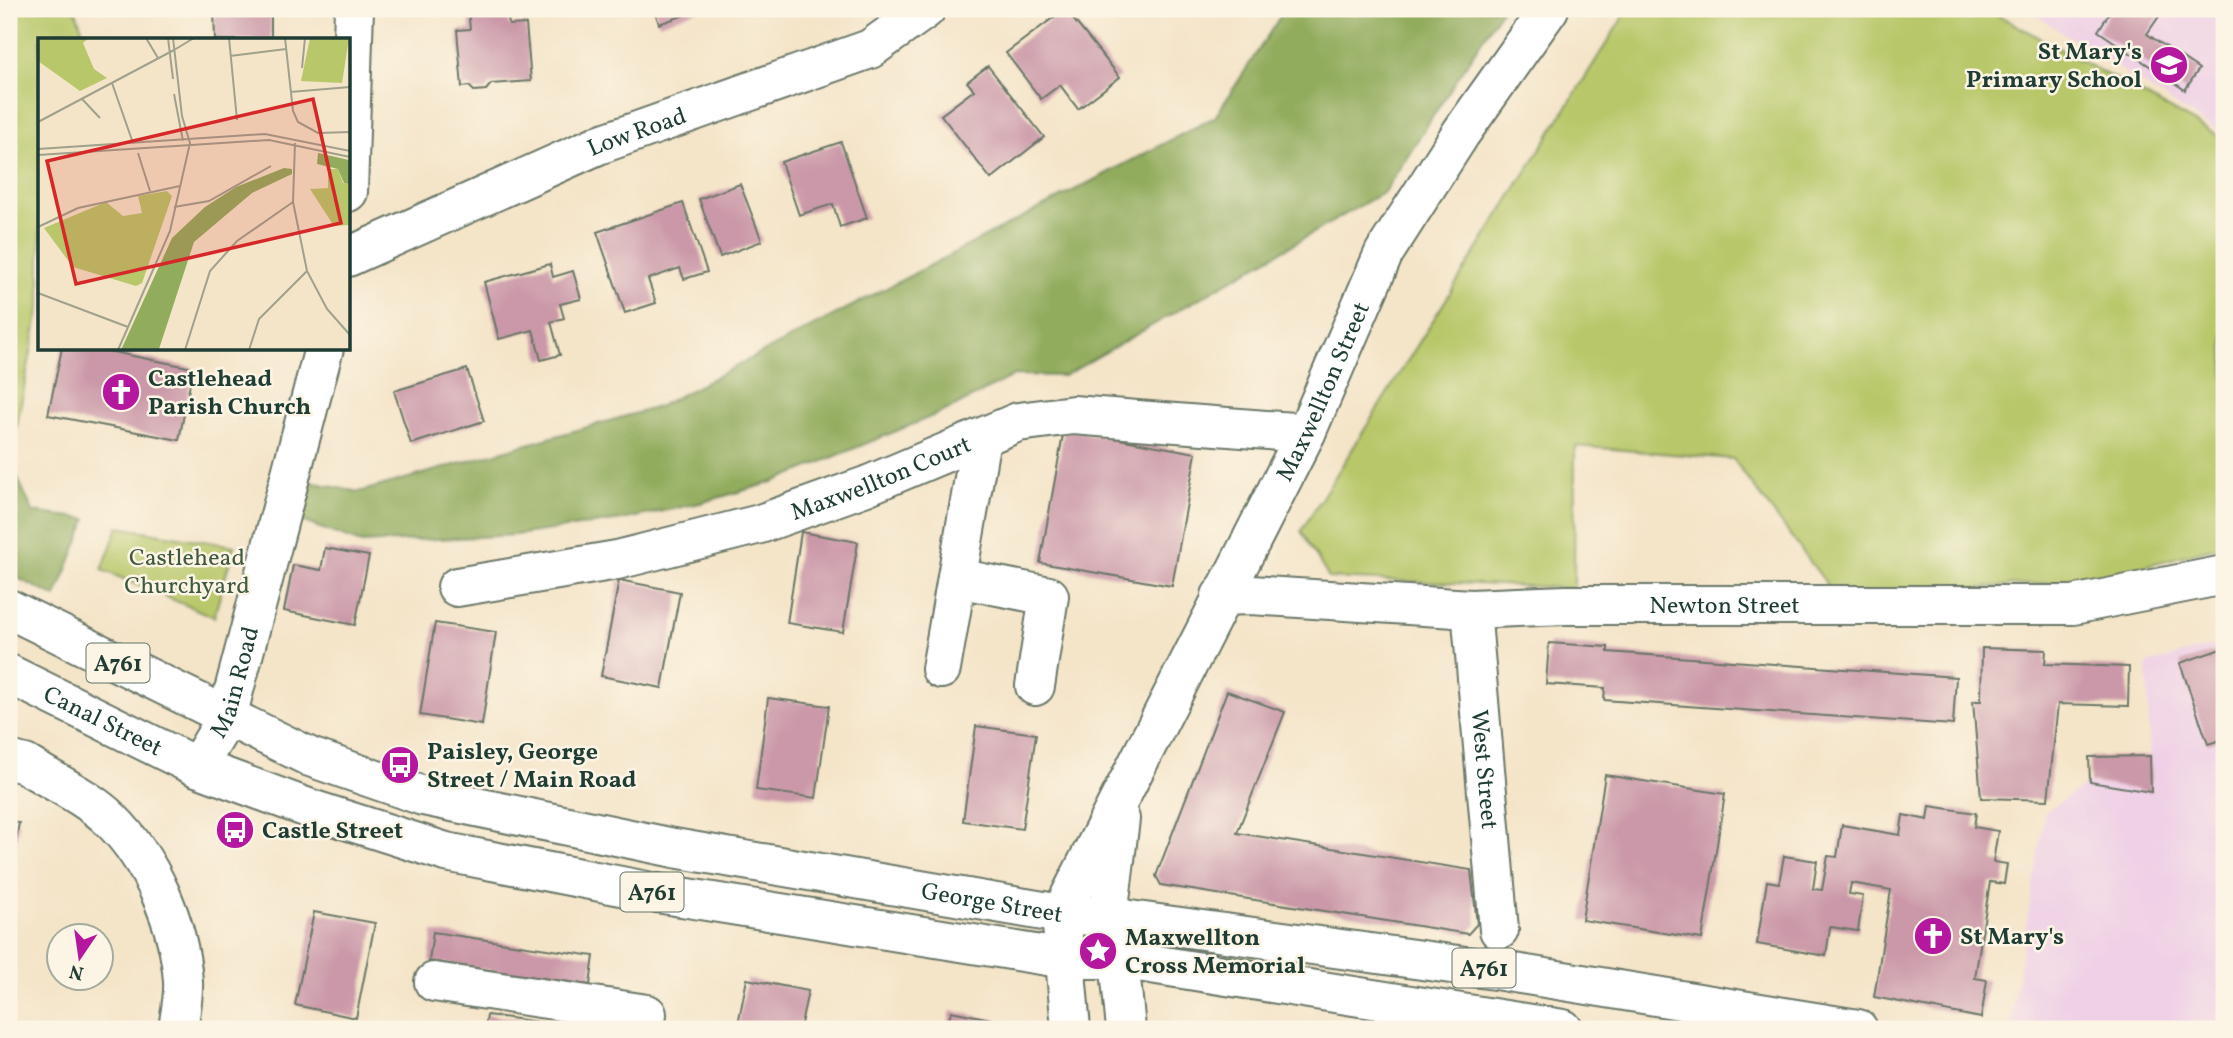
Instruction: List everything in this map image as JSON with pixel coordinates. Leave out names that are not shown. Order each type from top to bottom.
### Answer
[{"type":"main road","points":[[350,131],[354,9]]},
{"type":"main road","name":"Low Road","points":[[350,256],[597,145],[870,49],[926,9]]},
{"type":"main road","name":"Maxwellton Street","points":[[1061,914],[1306,433],[1384,253],[1461,133],[1549,9]]},
{"type":"main road","name":"Main Road","points":[[197,767],[227,717],[323,350]]},
{"type":"main road","name":"Maxwellton Court","points":[[457,587],[617,559],[760,524],[866,486],[1018,422],[1073,415],[1306,433]]},
{"type":"main road","points":[[942,669],[981,438]]},
{"type":"main road","name":"Newton Street","points":[[1221,596],[1251,594],[1471,609],[1566,606],[2073,605],[2224,575]]},
{"type":"main road","points":[[957,579],[1049,596],[1035,686]]},
{"type":"main road","name":"A761","points":[[9,609],[227,717]]},
{"type":"main road","name":"West Street","points":[[1471,609],[1499,930]]},
{"type":"main road","name":"Canal Street","points":[[9,674],[197,767]]},
{"type":"main road","name":"George Street","points":[[227,717],[310,757],[423,796],[674,848],[1061,914],[1108,917],[1502,971],[1858,1029]]},
{"type":"main road","points":[[9,760],[25,764],[109,818],[136,851],[158,889],[174,933],[183,982],[178,1029]]},
{"type":"main road","name":"George Street","points":[[197,767],[308,808],[446,852],[657,893],[1066,959],[1119,959],[1517,1026],[1563,1029]]},
{"type":"main road","name":"Maxwellton Street","points":[[1123,792],[1108,917],[1119,959],[1126,1029]]},
{"type":"main road","points":[[1061,914],[1071,1029]]},
{"type":"main road","points":[[434,982],[646,1021]]},
{"type":"shaded area","name":"St Mary's Primary School","points":[[2026,9],[2224,9],[2224,134],[2201,121]]},
{"type":"shaded area","points":[[2224,642],[2224,1029],[2045,1029],[2010,1024],[2045,812],[2090,782],[2151,792],[2147,664]]},
{"type":"green space","points":[[9,9],[75,9],[85,38],[38,38],[38,316],[10,460]]},
{"type":"green space","points":[[1285,9],[1502,9],[1384,192],[1064,376],[1014,375],[952,408],[773,482],[700,503],[622,520],[515,535],[361,543],[293,518],[301,480],[359,492],[658,407],[1215,117]]},
{"type":"green space","points":[[1628,9],[1987,9],[2224,139],[2224,545],[2095,579],[1838,599],[1733,459],[1575,446],[1574,588],[1329,578],[1301,531]]},
{"type":"green space","points":[[9,459],[33,512],[87,519],[56,597],[9,574]]},
{"type":"green space","name":"Castlehead Churchyard","points":[[118,527],[234,546],[214,617],[102,570]]},
{"type":"building","points":[[214,9],[271,9],[271,38],[215,38]]},
{"type":"building","points":[[468,9],[507,9],[509,25],[526,24],[531,81],[491,84],[486,90],[474,91],[469,86],[462,87],[457,30],[470,29]]},
{"type":"building","points":[[654,9],[702,9],[659,24]]},
{"type":"building","points":[[1065,9],[1120,77],[1078,109],[1060,85],[1041,99],[1006,53]]},
{"type":"building","points":[[2112,9],[2164,9],[2147,34],[2199,69],[2185,90],[2098,31]]},
{"type":"building","points":[[2207,9],[2224,9],[2224,20]]},
{"type":"building","points":[[988,66],[1044,137],[991,179],[941,115],[974,90],[967,82]]},
{"type":"building","points":[[841,142],[867,218],[840,227],[833,204],[799,215],[781,162]]},
{"type":"building","points":[[740,184],[762,241],[720,257],[699,199]]},
{"type":"building","points":[[683,203],[707,272],[684,279],[680,268],[648,279],[656,303],[625,313],[597,232]]},
{"type":"building","points":[[550,264],[553,277],[573,271],[581,299],[560,304],[564,318],[551,322],[560,355],[541,360],[533,330],[499,339],[484,282]]},
{"type":"building","name":"Castlehead Parish Church","points":[[62,350],[103,350],[193,368],[179,440],[48,415]]},
{"type":"building","points":[[467,369],[484,421],[411,444],[394,391]]},
{"type":"building","points":[[1064,429],[1196,453],[1172,586],[1040,563]]},
{"type":"building","points":[[801,532],[858,542],[843,632],[787,623]]},
{"type":"building","points":[[325,548],[369,556],[355,625],[284,611],[293,565],[321,570]]},
{"type":"building","points":[[619,580],[680,592],[662,688],[601,676]]},
{"type":"building","points":[[435,623],[496,632],[482,725],[420,715]]},
{"type":"building","points":[[1549,643],[1608,647],[1608,652],[1956,677],[1953,725],[1604,700],[1605,688],[1546,684]]},
{"type":"building","points":[[1982,648],[2046,650],[2045,664],[2129,667],[2128,706],[2058,704],[2048,800],[1981,798],[1973,701],[1981,701]]},
{"type":"building","points":[[2224,648],[2224,739],[2208,744],[2180,663]]},
{"type":"building","points":[[1227,691],[1285,712],[1237,833],[1471,870],[1477,924],[1468,934],[1161,885],[1156,876]]},
{"type":"building","points":[[768,698],[829,706],[816,798],[756,790]]},
{"type":"building","points":[[976,726],[1036,734],[1022,829],[963,821]]},
{"type":"building","points":[[2150,756],[2151,792],[2090,782],[2089,757]]},
{"type":"building","points":[[1605,775],[1725,794],[1702,939],[1582,920]]},
{"type":"building","name":"St Mary's","points":[[1930,806],[1976,813],[1974,827],[1998,831],[1993,862],[2007,864],[2004,884],[1990,882],[1975,978],[1987,980],[1981,1018],[1874,997],[1891,890],[1851,883],[1849,894],[1863,896],[1858,931],[1830,927],[1826,956],[1757,944],[1767,881],[1779,883],[1784,856],[1817,861],[1813,889],[1822,890],[1828,856],[1837,857],[1842,825],[1900,835],[1903,815],[1928,820]]},
{"type":"building","points":[[9,821],[19,823],[12,863],[9,863]]},
{"type":"building","points":[[314,912],[375,923],[356,1018],[295,1005]]},
{"type":"building","points":[[433,932],[594,956],[590,985],[429,961]]},
{"type":"building","points":[[747,979],[808,991],[800,1029],[737,1029]]},
{"type":"building","points":[[951,1011],[1011,1023],[1010,1029],[947,1029]]},
{"type":"building","points":[[487,1015],[583,1028],[583,1029],[485,1029]]},
{"type":"place","name":"St Mary's Primary School","points":[[2169,65]]},
{"type":"place","name":"Castlehead Parish Church","points":[[121,392]]},
{"type":"place","name":"Paisley, George Street / Main Road","points":[[400,765]]},
{"type":"place","name":"Castle Street","points":[[235,830]]},
{"type":"place","name":"St Mary's","points":[[1933,936]]},
{"type":"place","name":"Maxwellton Cross Memorial","points":[[1098,951]]}]
